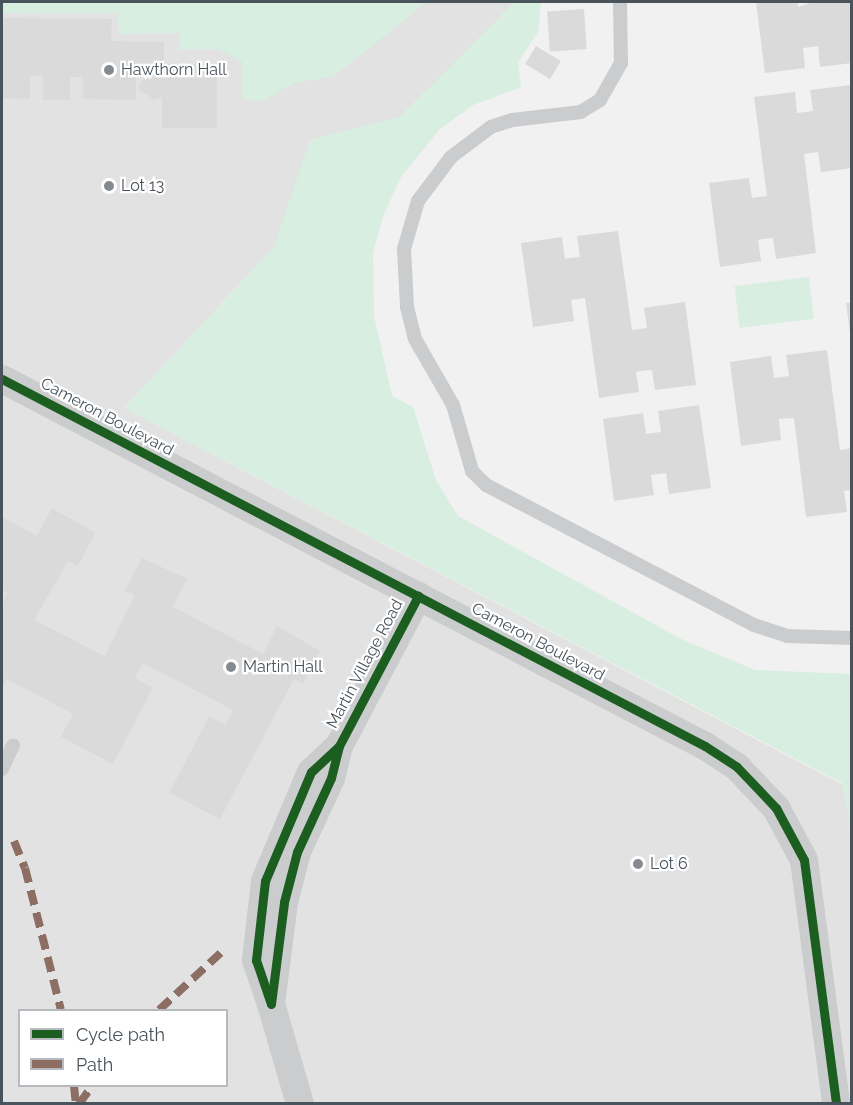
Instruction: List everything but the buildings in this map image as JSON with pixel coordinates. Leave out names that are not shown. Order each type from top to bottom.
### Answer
[{"type":"street","name":"Cameron Boulevard","points":[[2,379],[705,746],[745,774],[776,808],[801,851],[811,884],[836,1104]]},
{"type":"street","name":"Martin Village Road","points":[[300,1104],[256,960],[265,881],[311,771],[339,746],[418,596]]},
{"type":"lane","points":[[620,2],[621,63],[600,100],[581,112],[512,120],[491,127],[451,157],[418,201],[404,249],[407,307],[415,339],[453,405],[472,471],[486,485],[754,625],[787,636],[852,638]]},
{"type":"lane","points":[[2,769],[13,745]]},
{"type":"shaded area","points":[[2,2],[515,2],[313,205],[124,408],[851,789],[851,1103],[2,1104]]},
{"type":"green space","points":[[2,2],[427,2],[333,77],[294,83],[262,101],[242,99],[242,61],[216,49],[180,50],[180,33],[119,34],[118,13],[2,13]]},
{"type":"green space","points":[[515,2],[541,2],[538,32],[518,62],[521,87],[473,105],[439,130],[401,177],[383,216],[373,253],[374,316],[392,396],[413,407],[436,480],[458,516],[681,639],[755,670],[851,674],[851,832],[842,783],[124,408],[274,247],[310,140],[399,117]]},
{"type":"green space","points":[[809,277],[814,319],[740,328],[735,286]]},
{"type":"marked path","points":[[14,841],[25,868],[61,1009]]},
{"type":"marked path","points":[[160,1009],[226,948]]},
{"type":"marked path","points":[[74,1087],[76,1104]]},
{"type":"marked path","points":[[79,1104],[91,1087]]},
{"type":"cycle path","points":[[2,379],[705,746],[737,767],[776,808],[804,860],[836,1104]]},
{"type":"cycle path","points":[[339,746],[311,772],[265,881],[256,960],[271,1004],[284,902],[297,852],[331,778],[339,746],[418,596]]},
{"type":"place","name":"Hawthorn Hall","points":[[109,70]]},
{"type":"place","name":"Lot 13","points":[[109,186]]},
{"type":"place","name":"Martin Hall","points":[[231,667]]},
{"type":"place","name":"Lot 6","points":[[638,864]]}]
